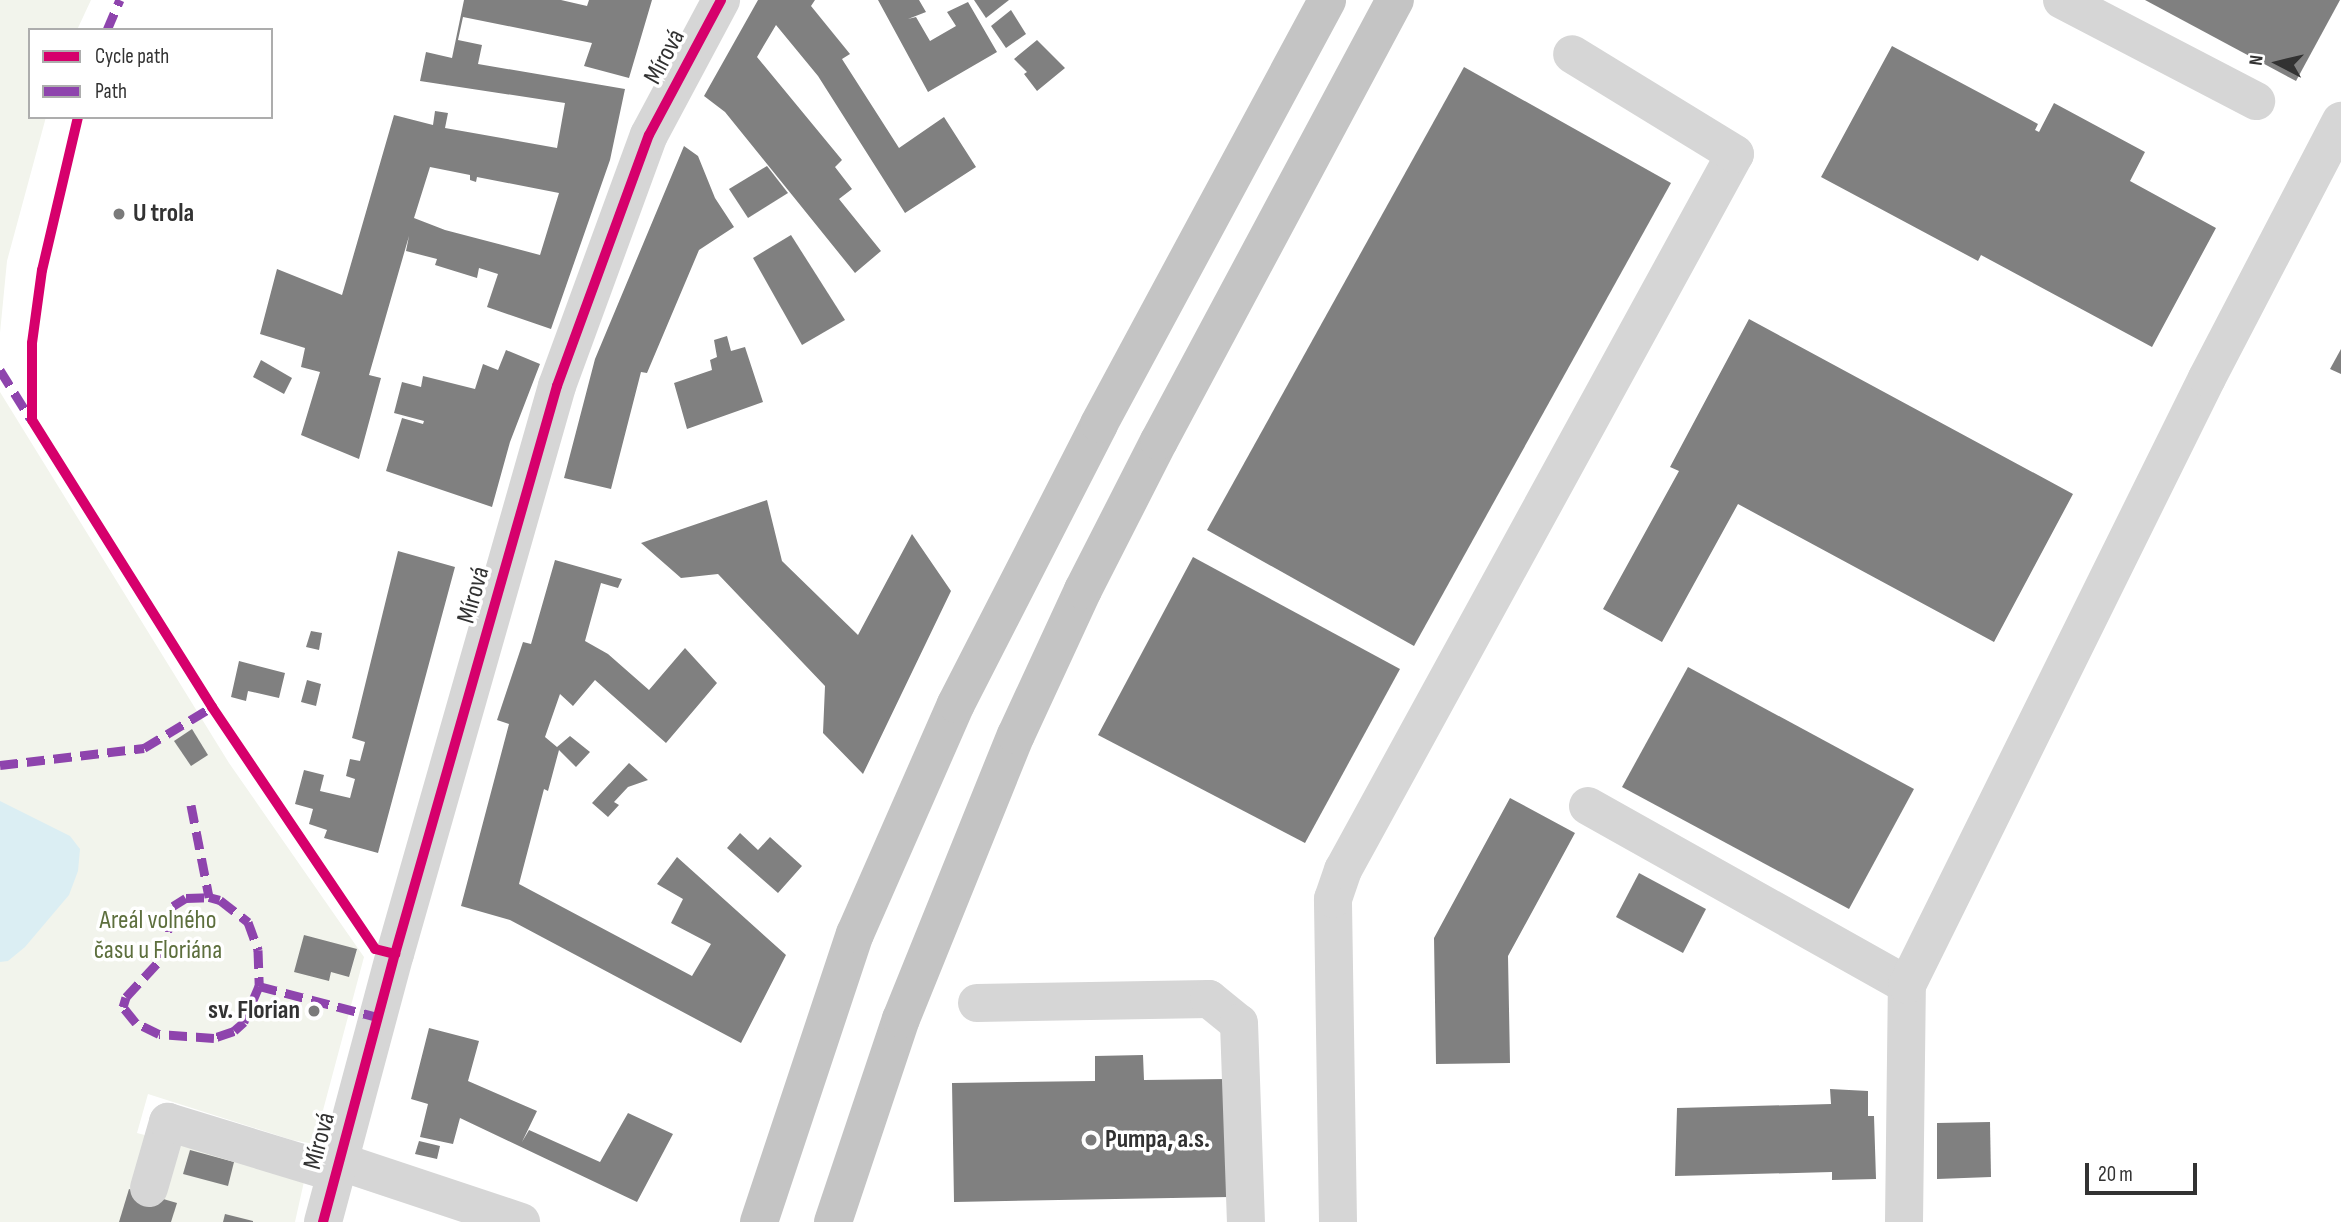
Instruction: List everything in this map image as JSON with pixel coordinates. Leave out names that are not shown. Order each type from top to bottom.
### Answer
[{"type":"highway","points":[[759,1222],[856,934],[956,704],[1099,424],[1327,0]]},
{"type":"highway","points":[[833,1222],[901,1019],[1016,734],[1083,590],[1152,453],[1395,0]]},
{"type":"street","name":"Mírová","points":[[323,1222],[558,386],[649,135],[721,0]]},
{"type":"street","points":[[2062,0],[2256,101]]},
{"type":"street","points":[[1338,1222],[1333,899],[1343,870],[1735,154],[1572,54]]},
{"type":"street","points":[[1904,1222],[1907,985],[2207,378],[2341,121]]},
{"type":"street","points":[[1588,806],[1907,985]]},
{"type":"street","points":[[976,1003],[1209,999],[1239,1023],[1246,1222]]},
{"type":"street","points":[[149,1188],[168,1122],[337,1167],[522,1222]]},
{"type":"green space","points":[[0,0],[91,0],[78,28],[28,28],[28,119],[45,119],[7,261],[0,333]]},
{"type":"green space","name":"Areál volného času u Floriána","points":[[0,392],[229,763],[364,957],[314,1144],[292,1140],[148,1094],[137,1133],[305,1177],[295,1222],[0,1222]]},
{"type":"shaded area","points":[[0,801],[70,836],[80,849],[78,871],[69,895],[25,947],[8,961],[0,962]]},
{"type":"building","points":[[464,0],[561,0],[587,6],[589,0],[652,0],[629,78],[584,66],[592,43],[463,17],[458,40],[482,45],[478,64],[625,89],[610,160],[551,329],[487,307],[498,274],[479,268],[477,278],[435,265],[437,259],[406,251],[409,236],[369,375],[381,378],[359,459],[301,435],[320,372],[301,367],[305,348],[260,334],[277,269],[342,295],[394,115],[433,125],[435,111],[448,113],[445,128],[557,148],[565,103],[420,81],[426,52],[452,58]],"holes":[[[430,167],[470,175],[470,180],[476,182],[477,177],[559,193],[540,255],[445,230],[414,218]]]},
{"type":"building","points":[[758,0],[815,0],[811,6],[850,54],[842,59],[899,148],[944,117],[976,167],[905,213],[818,76],[776,25],[757,57],[842,160],[835,167],[852,189],[839,199],[881,251],[855,273],[725,112],[704,96]]},
{"type":"building","points":[[878,0],[919,0],[926,12],[908,19],[916,17],[930,41],[956,26],[947,12],[968,2],[997,52],[928,92]]},
{"type":"building","points":[[974,0],[1009,0],[986,18]]},
{"type":"building","points":[[2145,0],[2340,0],[2296,81]]},
{"type":"building","points":[[1011,10],[1026,34],[1006,48],[991,26]]},
{"type":"building","points":[[1037,40],[1065,68],[1037,91],[1024,74],[1027,72],[1014,59]]},
{"type":"building","points":[[1892,46],[2038,124],[2035,130],[2039,132],[2054,103],[2145,152],[2130,181],[2216,228],[2152,347],[1981,255],[1978,261],[1821,177]]},
{"type":"building","points":[[1464,67],[1671,183],[1414,646],[1207,530]]},
{"type":"building","points":[[684,146],[698,156],[715,198],[734,227],[699,250],[647,373],[641,372],[611,489],[564,478],[595,359]]},
{"type":"building","points":[[767,166],[788,193],[748,218],[729,189]]},
{"type":"building","points":[[791,235],[845,320],[802,345],[753,258]]},
{"type":"building","points":[[1749,319],[2073,494],[1994,642],[1738,504],[1662,642],[1603,609],[1679,471],[1670,467]]},
{"type":"building","points":[[727,336],[731,351],[745,347],[763,402],[687,429],[674,383],[712,370],[710,360],[717,357],[714,340]]},
{"type":"building","points":[[2341,349],[2341,374],[2330,369]]},
{"type":"building","points":[[506,350],[540,364],[510,442],[492,507],[386,471],[402,418],[423,424],[424,421],[394,413],[402,382],[421,387],[423,376],[475,389],[483,364],[498,370]]},
{"type":"building","points":[[261,360],[292,378],[284,394],[253,377]]},
{"type":"building","points":[[767,500],[782,561],[858,635],[912,534],[951,591],[863,774],[823,733],[825,686],[718,574],[681,578],[641,543]]},
{"type":"building","points":[[398,551],[455,567],[378,853],[324,838],[327,830],[309,824],[313,809],[295,804],[304,770],[324,775],[320,791],[350,798],[355,779],[346,776],[350,759],[360,761],[365,742],[352,738]]},
{"type":"building","points":[[1193,557],[1400,669],[1305,843],[1098,735]]},
{"type":"building","points":[[555,560],[622,579],[618,588],[601,583],[585,641],[608,654],[649,690],[685,648],[717,683],[666,743],[595,680],[573,706],[560,694],[545,737],[557,747],[570,736],[590,752],[576,767],[559,750],[548,791],[544,789],[519,884],[692,976],[711,944],[671,923],[683,899],[657,884],[677,857],[786,955],[741,1043],[510,920],[461,906],[509,724],[497,720],[523,642],[531,644]]},
{"type":"building","points":[[311,631],[322,633],[319,650],[306,647]]},
{"type":"building","points":[[239,661],[285,673],[279,698],[248,691],[246,701],[231,697]]},
{"type":"building","points":[[1688,667],[1914,789],[1849,909],[1622,787]]},
{"type":"building","points":[[307,680],[321,684],[316,706],[301,702]]},
{"type":"building","points":[[192,729],[208,755],[191,766],[174,741]]},
{"type":"building","points":[[629,763],[648,780],[628,787],[614,802],[619,805],[608,817],[592,803]]},
{"type":"building","points":[[1510,798],[1575,833],[1508,956],[1510,1063],[1436,1064],[1434,938]]},
{"type":"building","points":[[740,833],[758,850],[770,837],[802,866],[778,893],[727,848]]},
{"type":"building","points":[[1639,873],[1706,909],[1683,953],[1616,917]]},
{"type":"building","points":[[304,935],[357,949],[349,977],[331,972],[329,981],[294,972]]},
{"type":"building","points":[[429,1028],[479,1041],[468,1081],[537,1111],[522,1142],[529,1130],[600,1162],[628,1113],[673,1134],[637,1202],[460,1118],[453,1144],[420,1137],[428,1104],[411,1099]]},
{"type":"building","name":"Pumpa, a.s.","points":[[1143,1055],[1144,1080],[1227,1079],[1229,1197],[954,1202],[952,1083],[1095,1081],[1095,1056]]},
{"type":"building","points":[[1830,1089],[1868,1091],[1868,1116],[1874,1116],[1876,1179],[1832,1180],[1832,1172],[1675,1176],[1677,1108],[1831,1104]]},
{"type":"building","points":[[1990,1122],[1991,1177],[1937,1179],[1937,1123]]},
{"type":"building","points":[[419,1141],[440,1146],[437,1159],[415,1154]]},
{"type":"building","points":[[190,1150],[234,1162],[228,1186],[183,1174]]},
{"type":"building","points":[[129,1189],[177,1203],[171,1222],[119,1222]]},
{"type":"building","points":[[225,1214],[253,1221],[253,1222],[223,1222]]},
{"type":"marked path","points":[[108,28],[120,0]]},
{"type":"marked path","points":[[0,370],[30,418]]},
{"type":"marked path","points":[[0,765],[144,748],[212,707]]},
{"type":"marked path","points":[[191,805],[209,897]]},
{"type":"marked path","points":[[259,986],[244,1022],[234,1031],[214,1038],[159,1034],[136,1023],[123,1007],[126,997],[162,958],[173,906],[186,898],[209,897],[220,900],[248,922],[258,950],[259,986],[377,1017]]},
{"type":"cycle path","points":[[323,1222],[395,954],[557,386],[649,135],[721,0]]},
{"type":"cycle path","points":[[78,119],[42,270],[32,343],[32,420],[212,707],[375,949],[395,954]]},
{"type":"place","name":"U trola","points":[[119,214]]},
{"type":"place","name":"sv. Florian","points":[[314,1011]]},
{"type":"place","name":"Pumpa, a.s.","points":[[1091,1140]]}]
